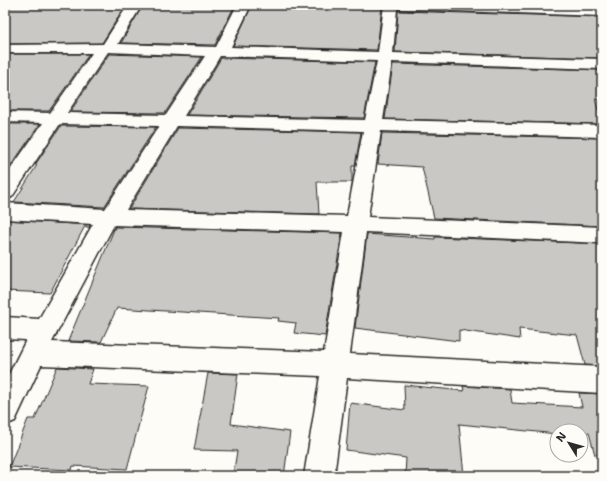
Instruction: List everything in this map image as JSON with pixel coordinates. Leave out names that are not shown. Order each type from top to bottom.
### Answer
[{"type":"street","points":[[5,192],[135,5]]},
{"type":"street","points":[[5,411],[33,353],[109,217],[170,120],[218,52],[244,5]]},
{"type":"street","points":[[319,476],[356,224],[393,5],[602,12]]},
{"type":"street","points":[[5,49],[105,48],[602,64]]},
{"type":"street","points":[[5,117],[602,131]]},
{"type":"street","points":[[5,211],[109,217],[356,224],[602,235]]},
{"type":"street","points":[[5,328],[46,330]]},
{"type":"street","points":[[33,353],[336,365],[602,380]]},
{"type":"building","points":[[126,5],[102,43],[5,44],[5,6]]},
{"type":"building","points":[[143,5],[235,5],[215,45],[121,43]]},
{"type":"building","points":[[252,5],[382,6],[377,50],[233,46]]},
{"type":"building","points":[[398,11],[602,17],[602,58],[395,52]]},
{"type":"building","points":[[5,54],[89,54],[49,111],[5,111]]},
{"type":"building","points":[[109,54],[202,57],[165,113],[70,112]]},
{"type":"building","points":[[221,58],[375,62],[364,118],[187,115]]},
{"type":"building","points":[[393,64],[602,70],[602,100],[595,99],[602,124],[385,119]]},
{"type":"building","points":[[5,124],[40,124],[12,164],[5,164]]},
{"type":"building","points":[[61,126],[156,127],[104,207],[14,202],[37,165],[35,165]]},
{"type":"building","points":[[178,128],[361,132],[355,166],[352,166],[352,182],[317,182],[319,214],[129,209]]},
{"type":"building","points":[[382,133],[602,138],[602,226],[434,218],[422,167],[378,164]]},
{"type":"building","points":[[5,220],[90,225],[89,228],[85,226],[50,293],[5,291]]},
{"type":"building","points":[[115,227],[342,233],[325,336],[294,333],[296,323],[278,321],[279,318],[117,308],[101,342],[68,341]]},
{"type":"building","points":[[367,234],[435,239],[435,237],[602,244],[602,366],[585,365],[577,335],[519,329],[520,339],[459,330],[459,341],[355,328]]},
{"type":"building","points":[[57,367],[93,369],[88,384],[149,386],[127,469],[73,466],[72,470],[9,467],[28,419],[35,419]]},
{"type":"building","points":[[208,373],[238,374],[231,424],[290,432],[284,476],[233,476],[237,451],[194,450]]},
{"type":"building","points":[[404,385],[464,391],[463,386],[510,389],[512,403],[582,407],[579,393],[602,394],[602,454],[595,455],[589,433],[589,423],[549,423],[549,433],[459,424],[464,476],[405,476],[406,458],[346,450],[350,403],[405,410]]}]
